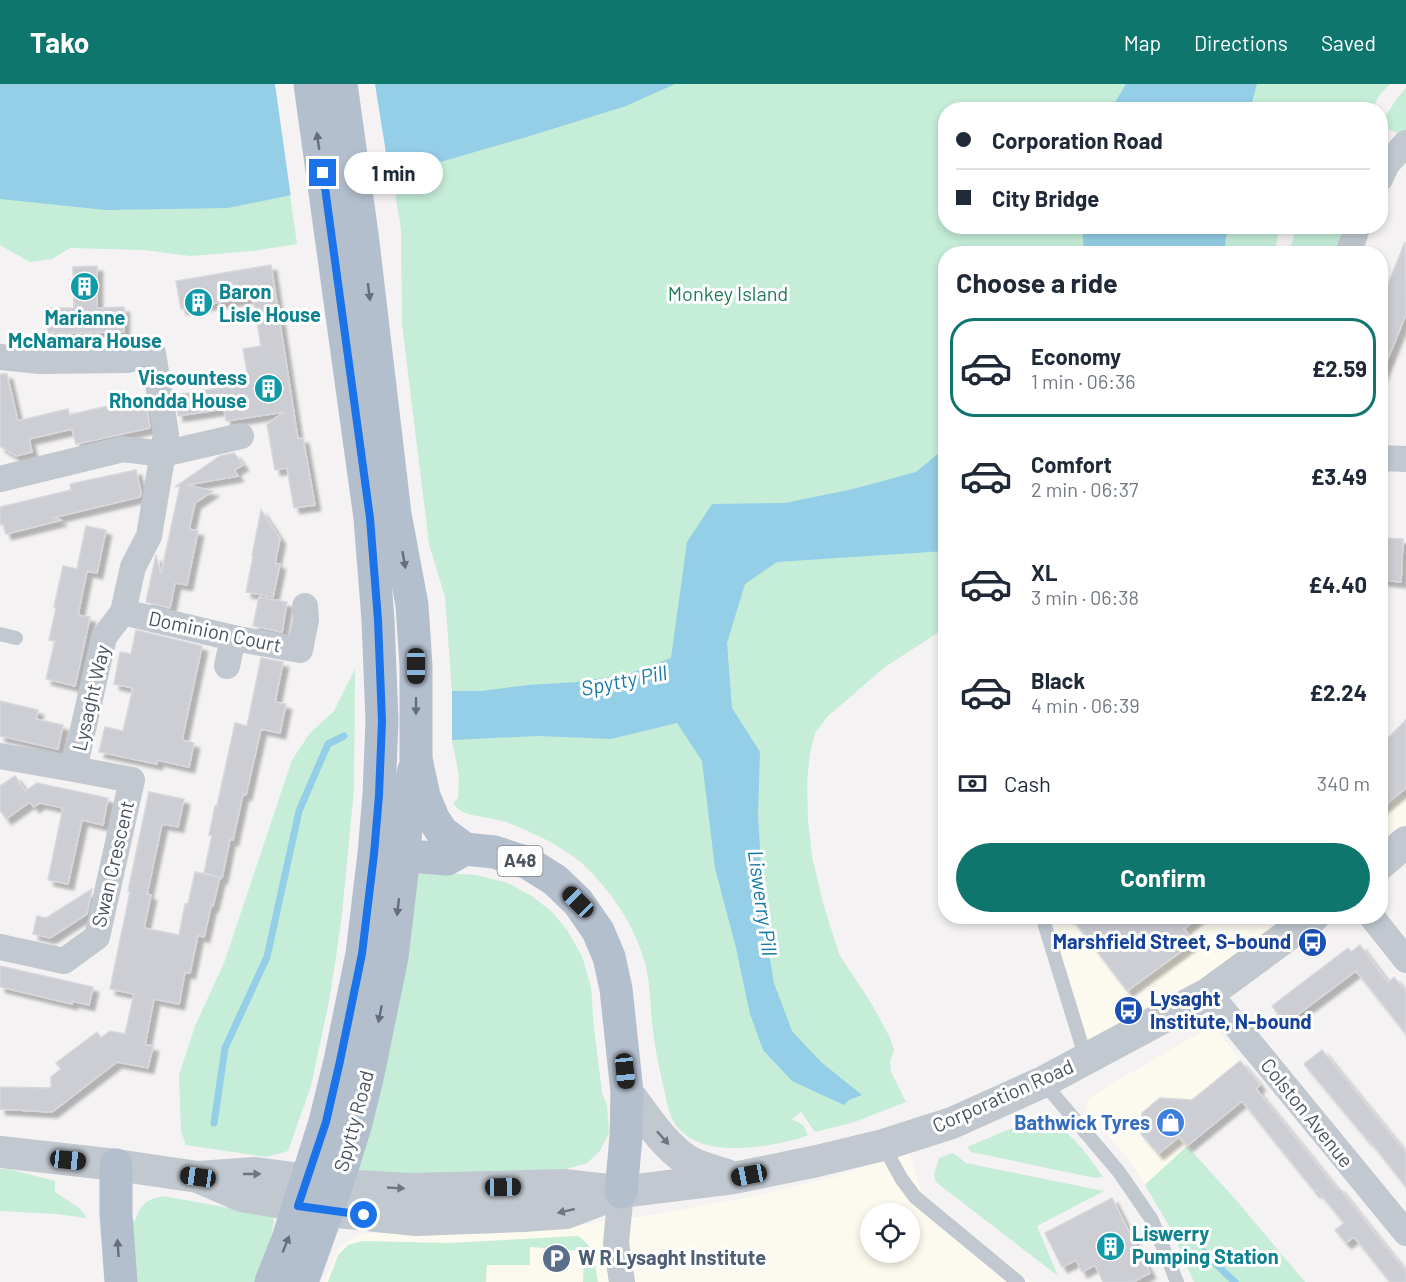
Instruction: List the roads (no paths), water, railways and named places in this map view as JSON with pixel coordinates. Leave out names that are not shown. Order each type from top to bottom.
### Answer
[{"type":"main road","points":[[310,84],[347,237]]},
{"type":"main road","points":[[341,84],[347,237]]},
{"type":"main road","name":"Spytty Road","points":[[271,1282],[288,1239],[318,1195],[356,1123],[392,957],[389,855],[379,795],[382,721],[378,620],[383,516],[347,237]]},
{"type":"main road","points":[[383,516],[412,605],[416,666],[416,759],[424,796],[434,820],[442,831],[465,849]]},
{"type":"main road","points":[[389,855],[408,796],[416,759]]},
{"type":"main road","name":"A48","points":[[389,855],[447,859],[465,849],[494,852],[528,863],[555,880],[578,902],[598,931],[609,957],[616,989],[627,1092],[621,1192]]},
{"type":"main road","name":"Spytty Road","points":[[302,1282],[318,1195],[326,1122],[362,954],[389,855]]},
{"type":"main road","points":[[116,1166],[116,1214],[121,1282]]},
{"type":"street","points":[[1388,163],[1406,143]]},
{"type":"street","name":"Lysaght Way","points":[[0,357],[39,361],[128,360],[153,353],[166,434],[149,536],[133,567],[123,612],[104,638],[74,769],[0,756]]},
{"type":"street","points":[[0,479],[123,449],[163,454],[241,436]]},
{"type":"street","points":[[1388,458],[1406,459]]},
{"type":"street","name":"Dominion Court","points":[[123,612],[233,638],[300,650],[306,620],[305,606]]},
{"type":"street","points":[[227,666],[233,638]]},
{"type":"street","name":"Swan Crescent","points":[[0,947],[64,962],[97,937],[132,780],[74,769]]},
{"type":"street","name":"Corporation Road","points":[[0,1152],[198,1177],[255,1173],[318,1195],[356,1186],[410,1189],[564,1185],[621,1192],[734,1178],[891,1142],[977,1113],[1042,1082],[1209,993],[1303,924]]},
{"type":"street","points":[[1377,924],[1406,960]]},
{"type":"street","name":"Colston Avenue","points":[[1209,993],[1406,1233]]},
{"type":"street","points":[[627,1092],[670,1146],[688,1161],[734,1178]]},
{"type":"street","points":[[621,1192],[616,1243],[622,1282]]},
{"type":"lane","points":[[0,634],[16,638]]},
{"type":"lane","points":[[1044,924],[1086,1059]]},
{"type":"lane","points":[[1042,1082],[1119,1172],[1152,1220],[1177,1282]]},
{"type":"lane","points":[[891,1142],[901,1178],[915,1197],[1018,1282]]},
{"type":"water","points":[[0,84],[675,84],[626,106],[413,170],[228,208],[106,210],[0,199]]},
{"type":"water","points":[[1126,84],[1257,84],[1252,102],[1115,102]]},
{"type":"water","points":[[1083,234],[1227,234],[1225,246],[1083,246]]},
{"type":"water","points":[[938,454],[938,551],[777,562],[745,584],[727,643],[732,708],[760,752],[758,815],[765,931],[774,983],[792,1031],[821,1062],[862,1095],[849,1100],[844,1105],[792,1081],[763,1050],[750,1014],[715,868],[702,761],[677,723],[611,739],[538,736],[452,740],[452,691],[482,691],[577,682],[629,674],[671,658],[687,542],[712,504],[785,503],[853,489],[916,472]]},
{"type":"waterway","points":[[214,1123],[225,1048],[267,957],[299,811],[328,744],[344,736]]},
{"type":"waterway","points":[[1204,1252],[1235,1282]]},
{"type":"place","name":"Marianne McNamara House","points":[[85,287]]},
{"type":"place","name":"Baron Lisle House","points":[[198,303]]},
{"type":"place","name":"Viscountess Rhondda House","points":[[268,389]]},
{"type":"place","name":"Marshfield Street, S-bound","points":[[1312,942]]},
{"type":"place","name":"Lysaght Institute, N-bound","points":[[1129,1010]]},
{"type":"place","name":"Bathwick Tyres","points":[[1171,1123]]},
{"type":"place","name":"Liswerry Pumping Station","points":[[1111,1246]]},
{"type":"place","name":"W R Lysaght Institute","points":[[557,1258]]},
{"type":"park label","name":"Monkey Island","points":[[728,294]]},
{"type":"water label","name":"Spytty Pill","points":[[624,681]]},
{"type":"water label","name":"Liswerry Pill","points":[[762,903]]}]
